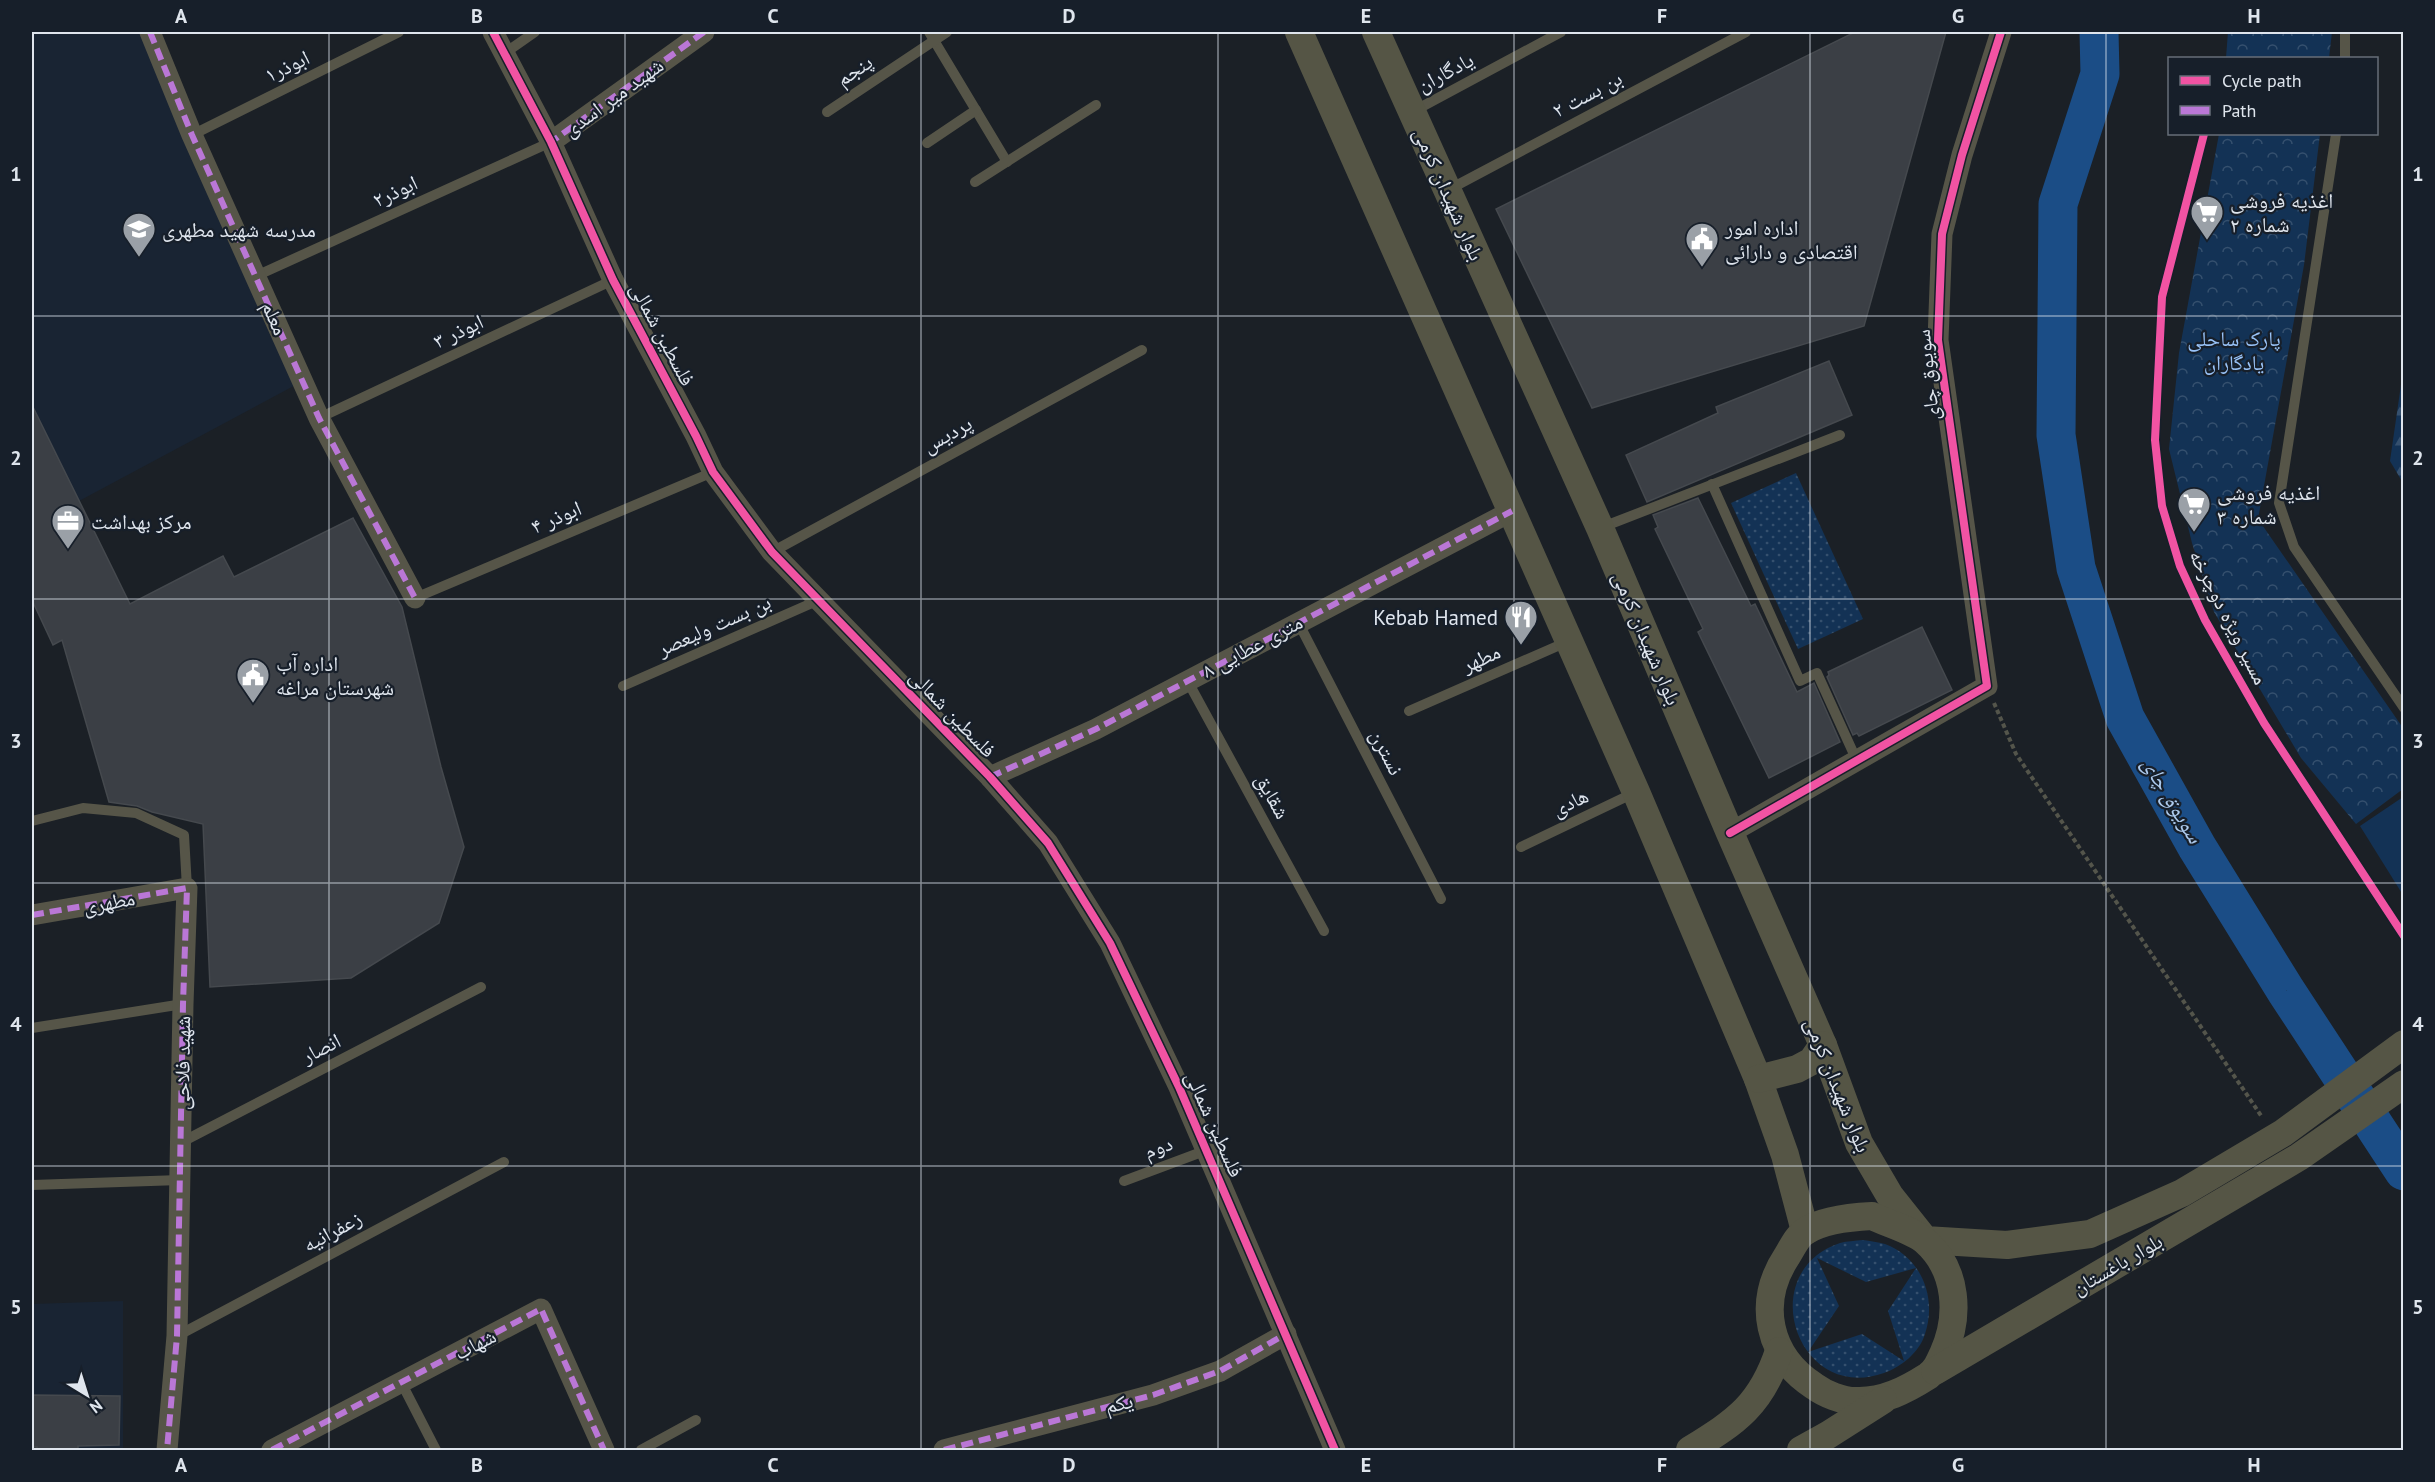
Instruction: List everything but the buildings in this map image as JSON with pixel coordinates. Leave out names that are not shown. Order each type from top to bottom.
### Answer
[{"type":"main road","points":[[1299,32],[1636,792],[1758,1079],[1785,1155],[1805,1231]]},
{"type":"main road","name":"بلوار شهیدان کرمی","points":[[1376,32],[1600,528],[1823,1045],[1859,1143],[1890,1196],[1924,1240]]},
{"type":"main road","name":"بلوار باغستان","points":[[1924,1240],[2007,1245],[2090,1234],[2182,1193],[2273,1126],[2403,1044]]},
{"type":"main road","points":[[1758,1079],[1804,1065],[1812,1060],[1823,1045]]},
{"type":"main road","name":"بلوار باغستان","points":[[1935,1371],[2300,1157],[2403,1084]]},
{"type":"main road","points":[[1800,1450],[1830,1439],[1886,1398],[1912,1386],[1935,1371],[1948,1343],[1954,1316],[1952,1287],[1942,1261],[1924,1240],[1872,1216],[1842,1218],[1805,1231],[1777,1270],[1770,1297],[1770,1324],[1779,1351],[1798,1376],[1824,1394],[1855,1401],[1886,1398]]},
{"type":"main road","points":[[1690,1450],[1715,1435],[1749,1408],[1771,1375],[1779,1351]]},
{"type":"street","name":"معلم","points":[[150,32],[192,135],[320,418],[416,598]]},
{"type":"street","name":"فلسطین شمالی","points":[[494,32],[551,142],[613,280],[696,436],[712,472],[772,552],[990,777],[1048,843],[1110,943],[1207,1150],[1335,1450]]},
{"type":"street","name":"شهید میر اسدی","points":[[551,142],[704,32]]},
{"type":"street","name":"سویوق چای","points":[[1987,686],[1938,340],[1942,234],[1962,155],[2001,32]]},
{"type":"street","name":"۸ متری عطایی","points":[[990,777],[1096,729],[1512,511]]},
{"type":"street","points":[[1730,833],[1987,686]]},
{"type":"street","name":"مطهری","points":[[32,915],[187,888]]},
{"type":"street","name":"شهید فلاحی","points":[[167,1450],[177,1336],[187,888]]},
{"type":"street","name":"شهاب","points":[[272,1450],[541,1309],[604,1450]]},
{"type":"street","name":"یکم","points":[[944,1450],[1153,1395],[1220,1371],[1286,1334]]},
{"type":"lane","name":"ابوذر۱","points":[[192,135],[399,32]]},
{"type":"lane","points":[[505,53],[535,32]]},
{"type":"lane","name":"پنجم","points":[[826,112],[932,36],[946,32]]},
{"type":"lane","name":"یادگاران","points":[[1412,112],[1561,32]]},
{"type":"lane","name":"بن بست ۲","points":[[1448,190],[1746,32]]},
{"type":"lane","points":[[2345,32],[2345,57]]},
{"type":"lane","points":[[932,36],[1007,162]]},
{"type":"lane","points":[[975,182],[1096,105]]},
{"type":"lane","points":[[927,142],[976,110]]},
{"type":"lane","points":[[2336,135],[2279,503],[2294,547],[2403,708]]},
{"type":"lane","name":"ابوذر۲","points":[[256,276],[551,142]]},
{"type":"lane","name":"ابوذر ۳","points":[[320,418],[613,280]]},
{"type":"lane","name":"پردیس","points":[[772,552],[1142,350]]},
{"type":"lane","points":[[1600,528],[1840,435]]},
{"type":"lane","name":"ابوذر ۴","points":[[416,598],[712,472]]},
{"type":"lane","points":[[1712,484],[1800,681],[1817,673],[1857,761]]},
{"type":"lane","name":"بن بست ولیعصر","points":[[623,686],[819,600]]},
{"type":"lane","name":"نسترن","points":[[1298,622],[1441,899]]},
{"type":"lane","name":"مطهر","points":[[1409,711],[1569,640]]},
{"type":"lane","name":"شقایق","points":[[1187,680],[1324,931]]},
{"type":"lane","name":"هادی","points":[[1521,847],[1636,792]]},
{"type":"lane","name":"شهید فلاحی","points":[[32,821],[83,808],[136,813],[184,835],[187,888]]},
{"type":"lane","name":"انصار","points":[[180,1143],[481,987]]},
{"type":"lane","points":[[32,1028],[183,1004]]},
{"type":"lane","name":"دوم","points":[[1124,1181],[1207,1150]]},
{"type":"lane","name":"زعفرانیه","points":[[177,1336],[504,1162]]},
{"type":"lane","points":[[32,1185],[180,1180]]},
{"type":"lane","points":[[401,1382],[436,1450]]},
{"type":"lane","points":[[641,1450],[696,1420]]},
{"type":"path","points":[[1987,686],[2016,754],[2273,1126]]},
{"type":"shaded area","name":"مدرسه شهید مطهری","points":[[32,32],[150,32],[303,381],[79,501],[32,405]]},
{"type":"shaded area","points":[[123,1301],[123,1450],[32,1450],[32,1304]]},
{"type":"green space","points":[[2228,32],[2332,32],[2329,57],[2226,57]]},
{"type":"green space","name":"پارک ساحلی یادگاران","points":[[2219,135],[2320,135],[2304,265],[2258,519],[2403,728],[2403,789],[2356,824],[2301,758],[2214,612],[2192,543],[2169,449],[2179,353]]},
{"type":"green space","points":[[2403,371],[2403,483],[2390,461]]},
{"type":"green space","points":[[1796,473],[1863,619],[1798,649],[1731,503]]},
{"type":"green space","points":[[2403,797],[2403,895],[2360,826]]},
{"type":"green space","points":[[1863,1240],[1885,1244],[1898,1250],[1909,1259],[1917,1269],[1927,1293],[1929,1307],[1925,1334],[1909,1358],[1897,1367],[1884,1373],[1854,1378],[1828,1370],[1808,1352],[1797,1331],[1793,1305],[1798,1280],[1813,1258],[1848,1241]],"holes":[[[1817,1258],[1866,1282],[1916,1268],[1888,1311],[1904,1361],[1862,1334],[1808,1352],[1839,1306]]]},
{"type":"waterway","name":"سویوق چای","points":[[2099,32],[2100,74],[2058,204],[2056,435],[2076,568],[2125,718],[2197,847],[2286,991],[2404,1171]]},
{"type":"marked path","points":[[150,32],[192,135],[319,418],[415,598]]},
{"type":"marked path","points":[[549,139],[551,142],[704,32]]},
{"type":"marked path","points":[[990,777],[1096,729],[1512,511]]},
{"type":"marked path","points":[[32,915],[187,888],[177,1336],[167,1450]]},
{"type":"marked path","points":[[272,1450],[541,1309],[604,1450]]},
{"type":"marked path","points":[[944,1450],[1153,1395],[1220,1371],[1286,1334]]},
{"type":"cycle path","points":[[493,32],[551,142],[613,280],[713,472],[772,552],[990,777],[1048,843],[1110,943],[1179,1087],[1335,1450]]},
{"type":"cycle path","points":[[1730,833],[1987,686],[1938,340],[1942,234],[1962,155],[2001,32]]},
{"type":"cycle path","name":"مسیر ویژه دوچرخه","points":[[2204,135],[2162,297],[2155,440],[2162,506],[2180,566],[2205,620],[2264,723],[2404,936]]},
{"type":"place","name":"اغذیه فروشی شماره ۲","points":[[2207,241]]},
{"type":"place","name":"مدرسه شهید مطهری","points":[[139,258]]},
{"type":"place","name":"اداره امور اقتصادی و دارائی","points":[[1702,268]]},
{"type":"place","name":"اغذیه فروشی شماره ۳","points":[[2194,533]]},
{"type":"place","name":"مرکز بهداشت","points":[[68,550]]},
{"type":"place","name":"Kebab Hamed","points":[[1521,646]]},
{"type":"place","name":"اداره آب شهرستان مراغه","points":[[253,704]]}]
